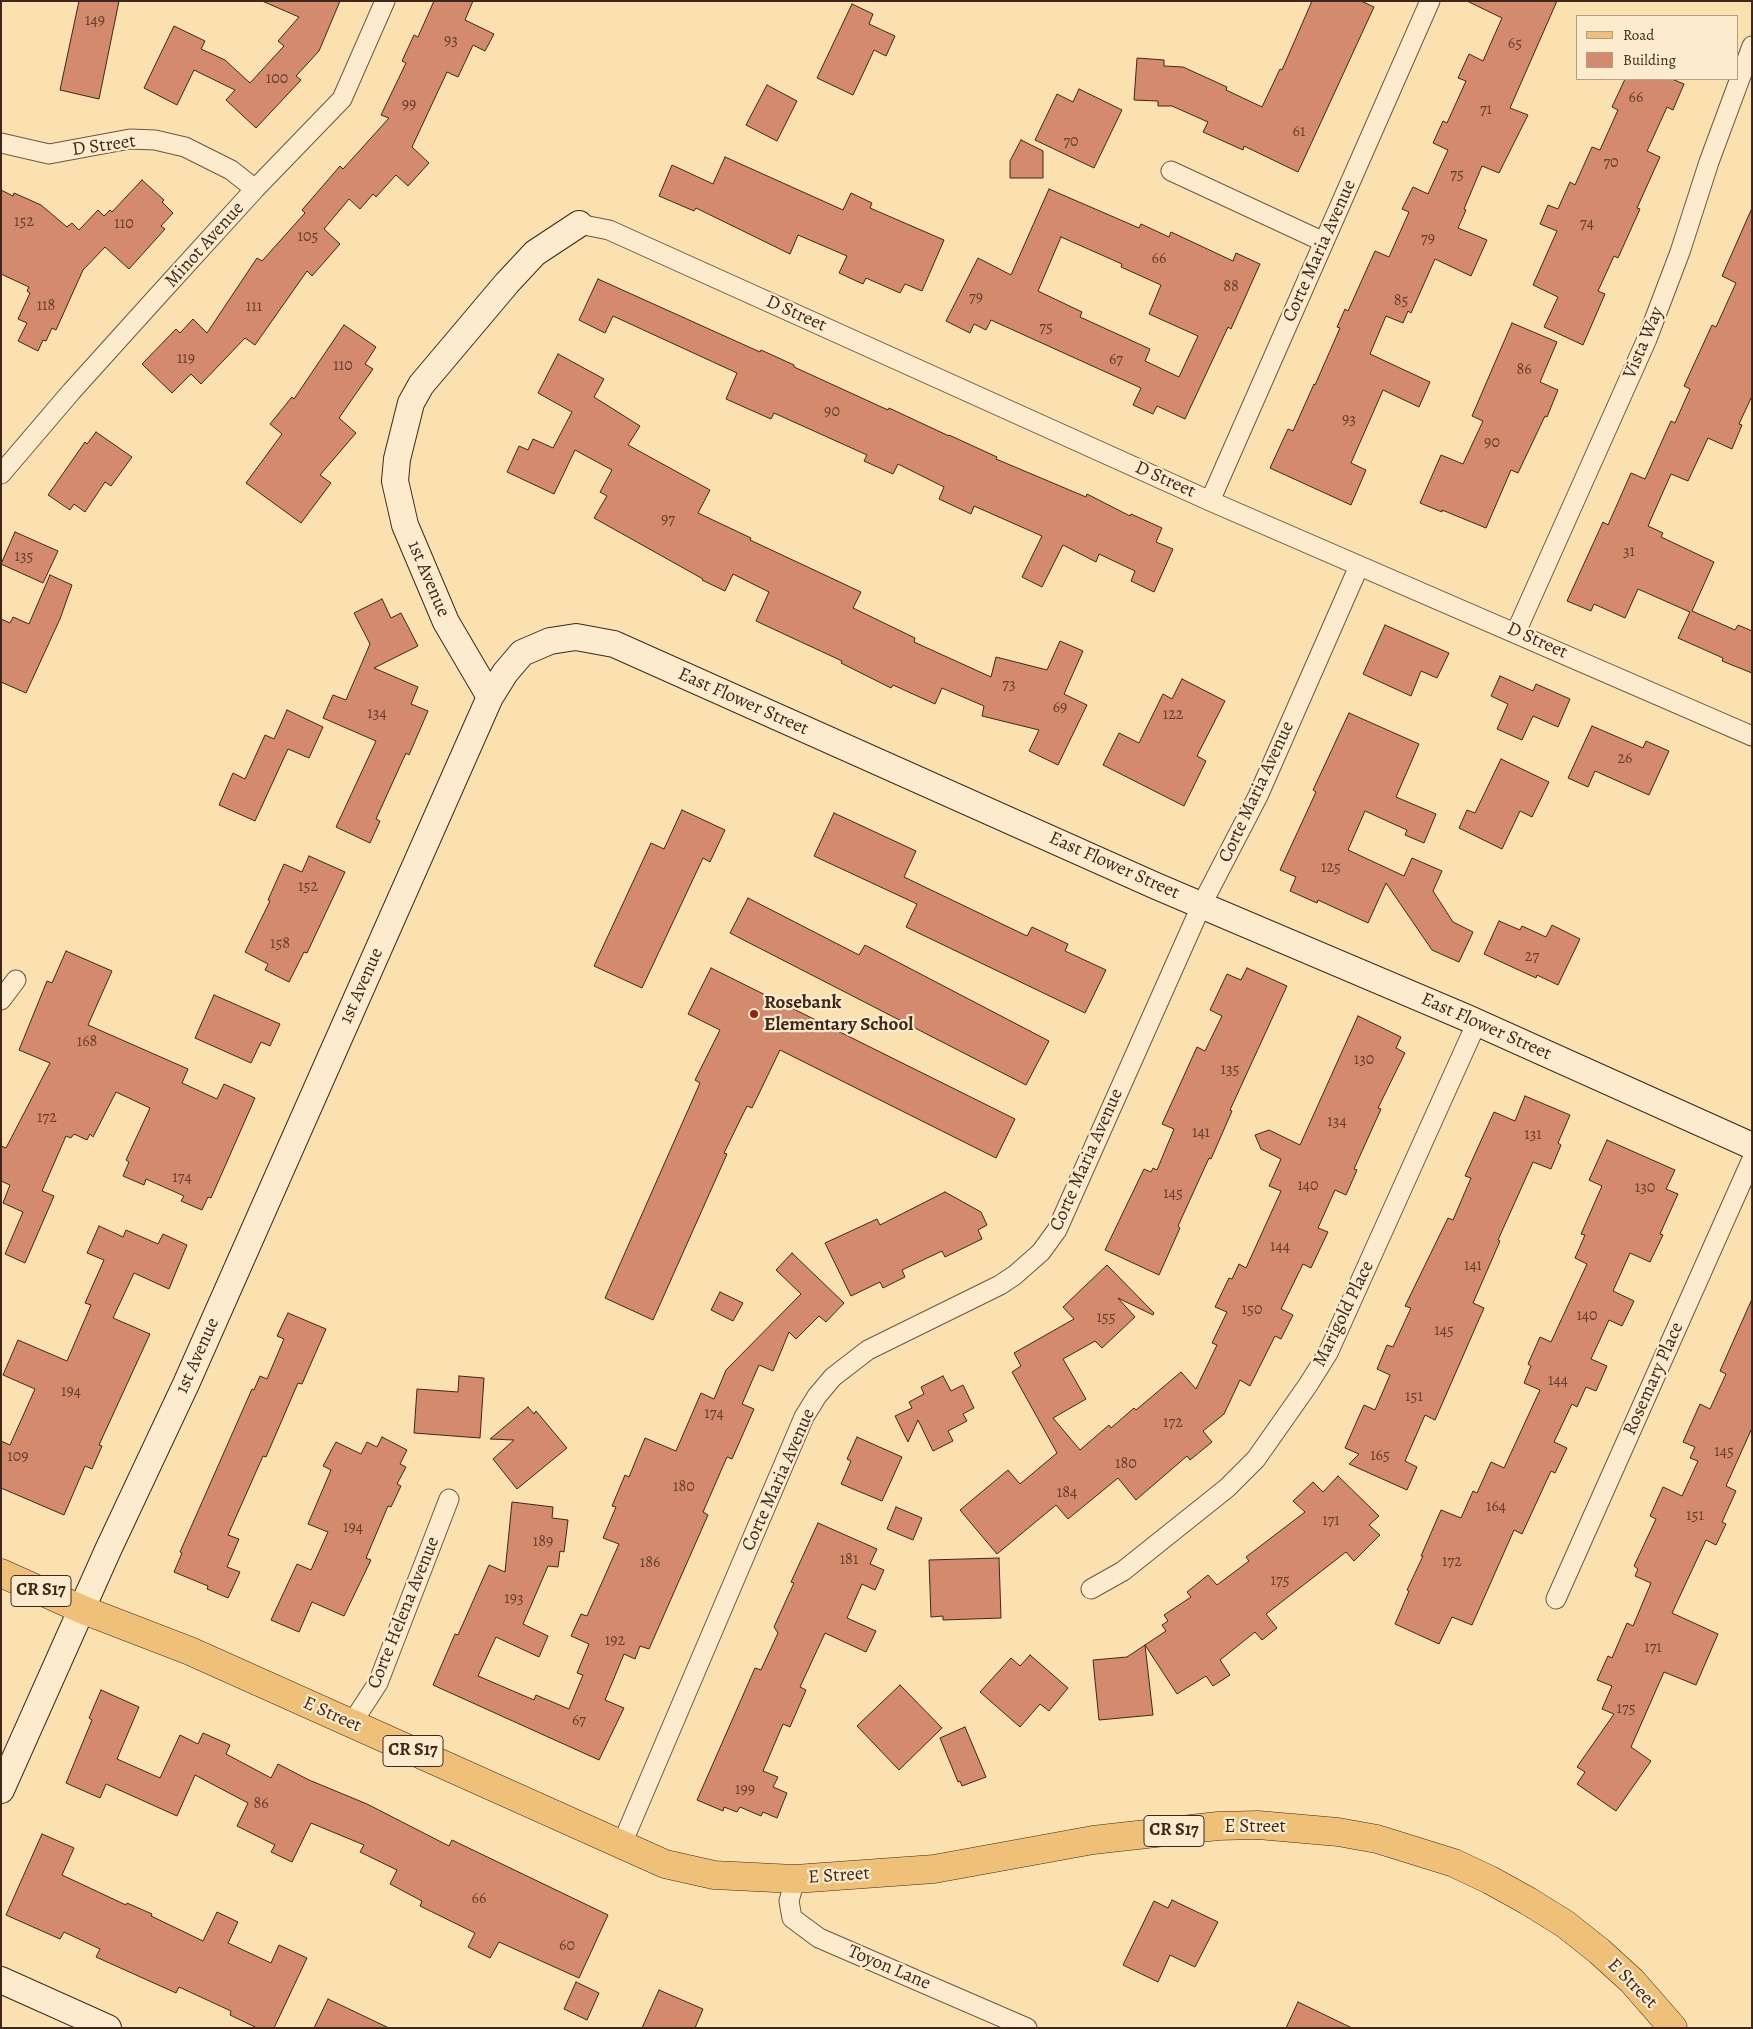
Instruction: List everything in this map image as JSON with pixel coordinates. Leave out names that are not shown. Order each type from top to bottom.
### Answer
[{"type":"main road","name":"E Street","points":[[1,1573],[81,1609],[190,1651],[621,1846],[665,1864],[714,1875],[795,1879],[934,1869],[1093,1840],[1218,1826],[1258,1825],[1338,1832],[1378,1839],[1454,1863],[1528,1901],[1565,1924],[1599,1951],[1632,1981],[1673,2028]]},
{"type":"street","name":"Minot Avenue","points":[[1,474],[71,392],[255,189],[342,99],[385,1]]},
{"type":"street","name":"Corte Maria Avenue","points":[[1210,500],[1430,1]]},
{"type":"street","name":"Vista Way","points":[[1516,632],[1647,339],[1680,252],[1709,162],[1752,46]]},
{"type":"street","name":"D Street","points":[[1,143],[49,154],[130,140],[155,140],[185,147],[231,170],[255,189]]},
{"type":"street","points":[[1171,171],[1324,242]]},
{"type":"street","name":"D Street","points":[[580,224],[609,230],[1359,566],[1516,632],[1752,736]]},
{"type":"street","name":"1st Avenue","points":[[1,1790],[81,1609],[174,1410],[490,697],[446,622],[408,532],[395,481],[397,459],[411,403],[420,385],[507,283],[536,253],[580,224]]},
{"type":"street","name":"Corte Maria Avenue","points":[[621,1846],[801,1425],[817,1396],[833,1377],[868,1350],[1000,1285],[1029,1264],[1050,1241],[1057,1230],[1202,904],[1258,796],[1359,566]]},
{"type":"street","name":"East Flower Street","points":[[490,697],[505,672],[522,654],[550,641],[576,637],[614,644],[1156,886],[1477,1022],[1752,1146]]},
{"type":"street","points":[[1,1000],[16,980]]},
{"type":"street","name":"Marigold Place","points":[[1091,1590],[1123,1571],[1227,1488],[1256,1459],[1308,1385],[1332,1345],[1477,1022]]},
{"type":"street","name":"Rosemary Place","points":[[1556,1599],[1752,1159]]},
{"type":"street","name":"Corte Helena Avenue","points":[[352,1723],[378,1684],[449,1499]]},
{"type":"street","name":"Toyon Lane","points":[[795,1879],[789,1901],[792,1918],[819,1938],[1027,2028]]},
{"type":"street","points":[[1,1980],[108,2028]]},
{"type":"building","points":[[79,1],[119,1],[99,99],[60,90]]},
{"type":"building","points":[[262,1],[340,1],[319,51],[296,76],[301,80],[256,128],[226,100],[235,90],[194,70],[177,105],[144,88],[174,26],[205,41],[201,49],[225,60],[250,83],[284,46],[278,41],[299,17]]},
{"type":"building","points":[[434,1],[473,1],[465,20],[494,34],[485,51],[473,45],[458,77],[447,72],[412,147],[429,163],[408,186],[396,175],[376,197],[373,194],[360,209],[349,199],[324,229],[340,244],[312,276],[307,271],[255,345],[245,338],[201,384],[191,374],[172,393],[142,364],[176,329],[180,333],[193,319],[207,333],[257,258],[262,261],[305,213],[302,210],[340,166],[343,169],[389,118],[381,115],[406,63],[402,61],[414,35],[418,37]]},
{"type":"building","points":[[1312,1],[1361,1],[1374,7],[1298,172],[1244,146],[1243,150],[1203,132],[1208,122],[1172,106],[1158,106],[1158,101],[1134,100],[1137,58],[1164,60],[1164,66],[1183,67],[1227,87],[1226,90],[1262,107],[1280,69],[1282,70]]},
{"type":"building","points":[[1467,1],[1557,1],[1510,108],[1528,115],[1499,173],[1482,166],[1458,228],[1487,240],[1471,276],[1435,259],[1411,313],[1408,311],[1403,323],[1386,316],[1370,354],[1430,382],[1419,407],[1383,390],[1351,463],[1366,470],[1351,505],[1270,468],[1288,429],[1293,431],[1340,328],[1337,327],[1345,309],[1348,311],[1375,251],[1389,257],[1409,212],[1402,209],[1413,187],[1428,194],[1448,150],[1433,143],[1443,121],[1447,123],[1466,81],[1458,78],[1469,54],[1483,61],[1502,18]]},
{"type":"building","points":[[852,4],[873,14],[869,24],[895,36],[886,56],[874,50],[853,95],[817,78]]},
{"type":"building","points":[[1625,80],[1674,80],[1684,84],[1673,110],[1667,107],[1647,151],[1660,157],[1637,208],[1640,209],[1618,258],[1614,256],[1598,291],[1605,294],[1583,345],[1544,327],[1558,297],[1533,285],[1557,231],[1540,224],[1548,205],[1558,209],[1570,182],[1575,185],[1592,147],[1600,150],[1618,110],[1612,107]]},
{"type":"building","points":[[767,85],[797,101],[777,141],[746,125]]},
{"type":"building","points":[[1079,89],[1122,110],[1094,168],[1035,140],[1057,94],[1073,102]]},
{"type":"building","points":[[1021,140],[1043,151],[1043,178],[1010,178],[1010,161]]},
{"type":"building","points":[[725,157],[843,210],[851,193],[872,203],[870,208],[944,240],[922,291],[905,284],[900,293],[866,278],[863,284],[839,273],[847,256],[798,235],[790,254],[696,208],[694,211],[659,196],[672,165],[713,184]]},
{"type":"building","points":[[142,180],[164,200],[162,202],[173,213],[161,226],[165,229],[129,269],[105,247],[83,270],[56,330],[52,328],[46,341],[43,340],[38,351],[18,341],[27,323],[18,319],[30,293],[27,291],[29,287],[1,274],[1,190],[13,196],[14,193],[41,205],[67,227],[72,223],[79,230],[98,210],[104,216],[110,210],[112,212]]},
{"type":"building","points":[[1049,189],[1139,228],[1141,224],[1169,237],[1171,232],[1233,261],[1236,253],[1260,264],[1231,329],[1228,327],[1185,419],[1157,406],[1153,414],[1133,405],[1141,388],[991,320],[986,330],[974,324],[970,333],[946,321],[978,258],[1011,275]],"holes":[[[1061,237],[1122,264],[1121,267],[1161,285],[1149,314],[1198,336],[1179,377],[1145,361],[1150,349],[1080,317],[1082,312],[1038,291]]]},
{"type":"building","points":[[1752,208],[1752,396],[1739,424],[1742,425],[1732,449],[1708,438],[1688,481],[1671,474],[1648,526],[1663,533],[1661,537],[1714,562],[1692,611],[1735,630],[1738,625],[1752,631],[1752,673],[1722,661],[1723,658],[1678,638],[1690,612],[1638,589],[1625,618],[1594,604],[1591,611],[1567,601],[1603,522],[1608,525],[1631,473],[1645,479],[1671,421],[1675,423],[1690,389],[1684,386],[1712,325],[1716,327],[1736,283],[1722,276]]},
{"type":"building","points":[[598,279],[760,352],[761,350],[888,410],[889,408],[949,435],[997,457],[996,459],[1086,497],[1087,494],[1130,516],[1131,514],[1162,528],[1156,542],[1173,549],[1154,592],[1131,581],[1135,571],[1099,554],[1096,562],[1063,545],[1042,587],[1022,577],[1042,536],[974,506],[971,514],[939,499],[944,487],[898,464],[893,474],[864,461],[867,455],[774,413],[771,419],[726,399],[737,373],[613,316],[605,333],[579,320]]},
{"type":"building","points":[[1512,323],[1557,342],[1540,382],[1558,390],[1547,417],[1545,416],[1518,473],[1511,470],[1486,528],[1420,503],[1441,455],[1463,464],[1483,421],[1472,416]]},
{"type":"building","points":[[344,325],[376,347],[365,364],[373,369],[339,418],[356,433],[320,475],[331,483],[301,523],[246,483],[282,434],[270,424],[292,397],[294,399]]},
{"type":"building","points":[[558,354],[604,379],[594,397],[640,426],[628,445],[710,490],[698,513],[751,538],[750,540],[861,592],[853,608],[915,638],[914,642],[991,677],[996,657],[1047,670],[1060,641],[1083,651],[1064,694],[1087,705],[1058,765],[1029,751],[1039,730],[982,716],[984,706],[942,688],[935,704],[893,685],[891,688],[841,663],[842,661],[756,621],[769,592],[733,574],[725,591],[702,580],[594,518],[607,496],[600,492],[612,470],[575,450],[554,494],[507,472],[519,446],[528,450],[533,439],[553,448],[572,412],[538,393]]},
{"type":"building","points":[[96,432],[132,457],[111,486],[105,482],[85,512],[74,504],[70,510],[48,495],[85,442],[87,444]]},
{"type":"building","points":[[15,532],[58,551],[43,583],[1,564]]},
{"type":"building","points":[[50,575],[72,585],[60,619],[26,693],[1,682],[1,619],[10,623],[13,617],[29,624]]},
{"type":"building","points":[[382,599],[391,618],[401,613],[418,646],[374,668],[418,687],[411,704],[428,711],[409,755],[406,753],[376,819],[380,821],[370,843],[336,827],[376,741],[323,718],[333,695],[346,700],[370,644],[354,613]]},
{"type":"building","points":[[1385,625],[1449,653],[1437,678],[1421,671],[1411,696],[1363,674]]},
{"type":"building","points":[[1500,676],[1533,691],[1536,684],[1570,699],[1558,727],[1533,716],[1522,740],[1497,729],[1508,704],[1491,696]]},
{"type":"building","points":[[1182,679],[1225,701],[1197,756],[1206,761],[1184,806],[1103,765],[1119,733],[1139,743],[1163,694],[1172,699]]},
{"type":"building","points":[[287,710],[323,727],[309,758],[288,749],[255,821],[219,805],[233,773],[245,779],[265,735],[274,739]]},
{"type":"building","points":[[1349,713],[1419,744],[1396,797],[1436,814],[1424,843],[1405,835],[1407,830],[1365,811],[1348,850],[1404,876],[1412,858],[1442,871],[1433,891],[1453,922],[1473,932],[1459,962],[1432,950],[1386,883],[1368,923],[1318,900],[1317,903],[1290,891],[1296,877],[1280,870],[1316,792],[1313,790]]},
{"type":"building","points":[[1592,726],[1643,748],[1646,741],[1669,751],[1649,795],[1595,771],[1588,787],[1568,778]]},
{"type":"building","points":[[1501,759],[1549,782],[1532,817],[1520,811],[1502,849],[1459,828],[1467,810],[1475,813]]},
{"type":"building","points":[[682,810],[725,830],[710,862],[703,858],[642,988],[594,966],[651,843],[664,849]]},
{"type":"building","points":[[834,813],[916,851],[904,877],[1027,936],[1032,927],[1068,944],[1065,951],[1106,970],[1085,1013],[906,927],[917,904],[814,856]]},
{"type":"building","points":[[309,856],[345,872],[307,953],[304,952],[289,982],[265,970],[268,964],[245,952],[270,901],[268,900],[284,864],[302,872]]},
{"type":"building","points":[[748,898],[859,955],[865,945],[1049,1041],[1026,1085],[730,933]]},
{"type":"building","points":[[1499,921],[1520,930],[1522,926],[1546,937],[1552,925],[1580,939],[1558,985],[1537,975],[1536,978],[1484,954]]},
{"type":"building","points":[[66,951],[112,971],[88,1025],[188,1069],[182,1083],[217,1099],[224,1084],[255,1098],[211,1198],[208,1197],[202,1210],[181,1201],[184,1196],[146,1179],[144,1185],[123,1176],[129,1162],[126,1160],[150,1108],[116,1092],[93,1137],[90,1134],[87,1140],[74,1134],[71,1138],[66,1136],[42,1191],[54,1196],[25,1263],[5,1254],[23,1212],[3,1203],[10,1185],[1,1181],[1,1146],[6,1148],[50,1063],[19,1050],[47,981],[52,983]]},
{"type":"building","points":[[711,968],[1015,1119],[996,1158],[780,1050],[752,1108],[747,1106],[724,1153],[727,1154],[653,1320],[605,1298],[700,1083],[695,1080],[720,1030],[688,1014]]},
{"type":"building","points":[[1247,968],[1287,986],[1230,1110],[1232,1111],[1211,1159],[1209,1158],[1178,1226],[1180,1228],[1159,1275],[1105,1250],[1144,1169],[1151,1172],[1153,1168],[1157,1170],[1174,1129],[1162,1124],[1197,1047],[1205,1051],[1222,1016],[1210,1010],[1227,974],[1241,980]]},
{"type":"building","points":[[214,995],[280,1024],[270,1046],[261,1042],[251,1063],[195,1038]]},
{"type":"building","points":[[1358,1016],[1401,1037],[1396,1048],[1405,1053],[1378,1108],[1381,1109],[1354,1169],[1357,1170],[1346,1195],[1335,1190],[1318,1228],[1328,1232],[1311,1268],[1303,1264],[1281,1309],[1293,1315],[1281,1339],[1275,1336],[1250,1386],[1240,1380],[1224,1414],[1203,1431],[1212,1442],[1190,1460],[1187,1456],[1136,1500],[1118,1478],[1068,1519],[1056,1505],[997,1554],[960,1510],[1008,1470],[1020,1484],[1057,1453],[1012,1372],[1021,1366],[1014,1353],[1074,1319],[1063,1307],[1107,1265],[1154,1313],[1153,1315],[1118,1298],[1135,1317],[1102,1348],[1095,1341],[1063,1359],[1086,1399],[1053,1418],[1080,1450],[1109,1425],[1111,1428],[1134,1408],[1136,1410],[1181,1372],[1196,1389],[1217,1345],[1212,1343],[1227,1312],[1215,1307],[1229,1278],[1232,1279],[1239,1264],[1246,1268],[1281,1191],[1269,1186],[1281,1159],[1261,1149],[1255,1135],[1269,1130],[1300,1145]]},
{"type":"building","points":[[1525,1096],[1570,1115],[1558,1143],[1561,1145],[1551,1169],[1533,1162],[1498,1240],[1500,1241],[1473,1303],[1484,1308],[1435,1420],[1425,1415],[1405,1461],[1417,1467],[1407,1490],[1349,1464],[1359,1454],[1345,1448],[1364,1405],[1375,1410],[1390,1375],[1377,1369],[1387,1345],[1393,1347],[1411,1308],[1405,1306],[1448,1218],[1453,1220],[1471,1178],[1465,1176],[1494,1112],[1515,1121]]},
{"type":"building","points":[[1607,1140],[1675,1170],[1666,1189],[1678,1194],[1660,1234],[1663,1235],[1650,1262],[1630,1253],[1613,1291],[1634,1301],[1622,1326],[1609,1320],[1591,1359],[1607,1366],[1596,1391],[1586,1387],[1577,1407],[1572,1404],[1554,1442],[1567,1448],[1555,1473],[1551,1471],[1522,1534],[1514,1530],[1472,1625],[1452,1617],[1439,1644],[1395,1624],[1409,1591],[1407,1590],[1441,1510],[1461,1518],[1473,1491],[1477,1493],[1491,1462],[1504,1468],[1540,1390],[1524,1383],[1531,1366],[1528,1364],[1540,1337],[1551,1342],[1587,1264],[1575,1258],[1585,1235],[1581,1234],[1602,1186],[1589,1180]]},
{"type":"building","points":[[945,1192],[981,1212],[987,1225],[978,1230],[982,1239],[945,1257],[942,1251],[902,1270],[905,1277],[883,1288],[880,1282],[851,1296],[825,1243],[877,1219],[880,1225]]},
{"type":"building","points":[[99,1226],[123,1237],[126,1230],[158,1244],[163,1234],[187,1245],[169,1289],[134,1273],[113,1318],[150,1334],[99,1445],[102,1446],[92,1469],[85,1466],[64,1515],[1,1488],[1,1441],[10,1445],[35,1389],[3,1375],[18,1340],[67,1361],[91,1305],[85,1303],[104,1260],[87,1253]]},
{"type":"building","points":[[792,1253],[844,1303],[826,1322],[819,1316],[796,1339],[789,1332],[773,1371],[759,1365],[742,1404],[754,1409],[732,1459],[727,1457],[703,1512],[708,1515],[649,1649],[640,1646],[635,1659],[624,1654],[605,1700],[624,1708],[599,1760],[433,1685],[455,1634],[458,1635],[489,1565],[505,1572],[512,1502],[553,1507],[552,1518],[568,1520],[564,1552],[560,1551],[558,1567],[548,1566],[523,1624],[548,1636],[539,1657],[496,1637],[478,1676],[534,1700],[536,1695],[569,1709],[583,1675],[577,1673],[589,1644],[571,1636],[581,1614],[587,1616],[619,1544],[603,1538],[616,1507],[612,1506],[625,1475],[629,1477],[645,1438],[676,1451],[701,1393],[714,1399],[726,1370],[801,1294],[776,1270]]},
{"type":"building","points":[[720,1292],[743,1303],[733,1321],[711,1310]]},
{"type":"building","points":[[1752,1299],[1752,1428],[1726,1486],[1736,1491],[1722,1522],[1726,1524],[1716,1545],[1706,1540],[1672,1613],[1718,1634],[1696,1685],[1664,1672],[1631,1747],[1651,1761],[1616,1811],[1577,1784],[1585,1772],[1577,1767],[1614,1714],[1602,1709],[1612,1686],[1597,1680],[1608,1656],[1612,1658],[1627,1623],[1633,1626],[1651,1583],[1635,1576],[1638,1569],[1634,1566],[1656,1519],[1650,1516],[1663,1487],[1682,1496],[1698,1461],[1690,1458],[1695,1447],[1683,1442],[1700,1404],[1710,1409],[1726,1374],[1720,1371]]},
{"type":"building","points":[[288,1313],[326,1329],[302,1384],[298,1383],[266,1457],[263,1456],[228,1535],[239,1539],[227,1567],[240,1572],[228,1598],[207,1589],[208,1586],[174,1572],[182,1553],[180,1552],[252,1389],[254,1390],[260,1376],[267,1379],[284,1339],[277,1336]]},
{"type":"building","points":[[459,1376],[484,1378],[480,1438],[414,1433],[417,1389],[458,1392]]},
{"type":"building","points":[[943,1376],[951,1391],[963,1385],[974,1408],[963,1414],[967,1421],[948,1431],[953,1441],[933,1451],[918,1420],[908,1442],[895,1416],[912,1408],[909,1402],[924,1394],[921,1387]]},
{"type":"building","points":[[528,1407],[534,1414],[536,1411],[567,1448],[517,1489],[493,1459],[514,1440],[490,1439]]},
{"type":"building","points":[[382,1437],[407,1450],[400,1464],[406,1467],[397,1484],[401,1486],[391,1507],[388,1506],[366,1558],[371,1560],[344,1616],[312,1602],[299,1632],[271,1620],[297,1564],[311,1570],[328,1532],[308,1524],[331,1470],[323,1466],[336,1442],[361,1454],[367,1442],[377,1447]]},
{"type":"building","points":[[857,1437],[902,1457],[882,1501],[841,1484],[851,1461],[847,1459]]},
{"type":"building","points":[[1338,1476],[1379,1516],[1369,1525],[1380,1535],[1354,1561],[1346,1552],[1266,1614],[1277,1628],[1262,1640],[1255,1632],[1220,1660],[1230,1675],[1213,1686],[1206,1676],[1177,1694],[1145,1645],[1166,1631],[1162,1625],[1168,1621],[1164,1615],[1191,1597],[1187,1592],[1208,1575],[1217,1585],[1249,1561],[1246,1557],[1305,1512],[1293,1501],[1313,1482],[1323,1492]]},
{"type":"building","points":[[896,1507],[922,1518],[913,1540],[887,1529]]},
{"type":"building","points":[[818,1523],[877,1549],[870,1564],[884,1570],[875,1590],[862,1584],[847,1618],[876,1631],[866,1652],[825,1633],[800,1687],[806,1690],[790,1727],[783,1724],[763,1771],[778,1777],[773,1787],[787,1793],[777,1818],[763,1812],[761,1816],[740,1807],[737,1812],[724,1807],[723,1811],[697,1800],[755,1668],[761,1670],[778,1633],[774,1627],[794,1583],[791,1582]]},
{"type":"building","points":[[999,1558],[1001,1618],[943,1620],[943,1616],[931,1617],[929,1560]]},
{"type":"building","points":[[1145,1645],[1153,1715],[1099,1720],[1093,1660],[1127,1657]]},
{"type":"building","points":[[1030,1655],[1068,1688],[1049,1711],[1040,1704],[1020,1727],[980,1692],[1011,1658],[1020,1666]]},
{"type":"building","points":[[900,1685],[942,1728],[899,1770],[857,1726]]},
{"type":"building","points":[[101,1690],[139,1707],[117,1759],[160,1778],[180,1735],[198,1744],[203,1733],[230,1745],[226,1754],[271,1778],[278,1764],[309,1780],[367,1804],[449,1846],[452,1840],[608,1915],[579,1978],[499,1942],[490,1958],[468,1947],[475,1933],[420,1906],[422,1901],[390,1884],[397,1870],[360,1852],[364,1845],[311,1823],[292,1862],[271,1852],[275,1845],[237,1826],[248,1803],[195,1775],[177,1816],[106,1784],[100,1798],[66,1783],[92,1720],[89,1718]]},
{"type":"building","points":[[965,1727],[986,1777],[962,1786],[960,1781],[958,1782],[940,1738]]},
{"type":"building","points":[[42,1834],[74,1848],[62,1875],[126,1905],[127,1903],[152,1914],[151,1916],[203,1941],[217,1912],[238,1922],[228,1943],[271,1963],[279,1945],[307,1958],[274,2028],[257,2028],[230,2015],[231,2011],[179,1987],[176,1993],[96,1957],[100,1949],[64,1932],[60,1939],[6,1915]]},
{"type":"building","points":[[1172,1900],[1218,1922],[1195,1967],[1170,1955],[1158,1982],[1123,1965],[1154,1901],[1168,1908]]},
{"type":"building","points":[[576,1982],[599,1993],[587,2020],[564,2009]]},
{"type":"building","points":[[659,1990],[703,2009],[695,2028],[642,2028]]},
{"type":"building","points":[[328,1999],[389,2028],[314,2028]]},
{"type":"building","points":[[1298,2002],[1352,2028],[1286,2028]]},
{"type":"place","name":"Rosebank Elementary School","points":[[754,1014]]}]
